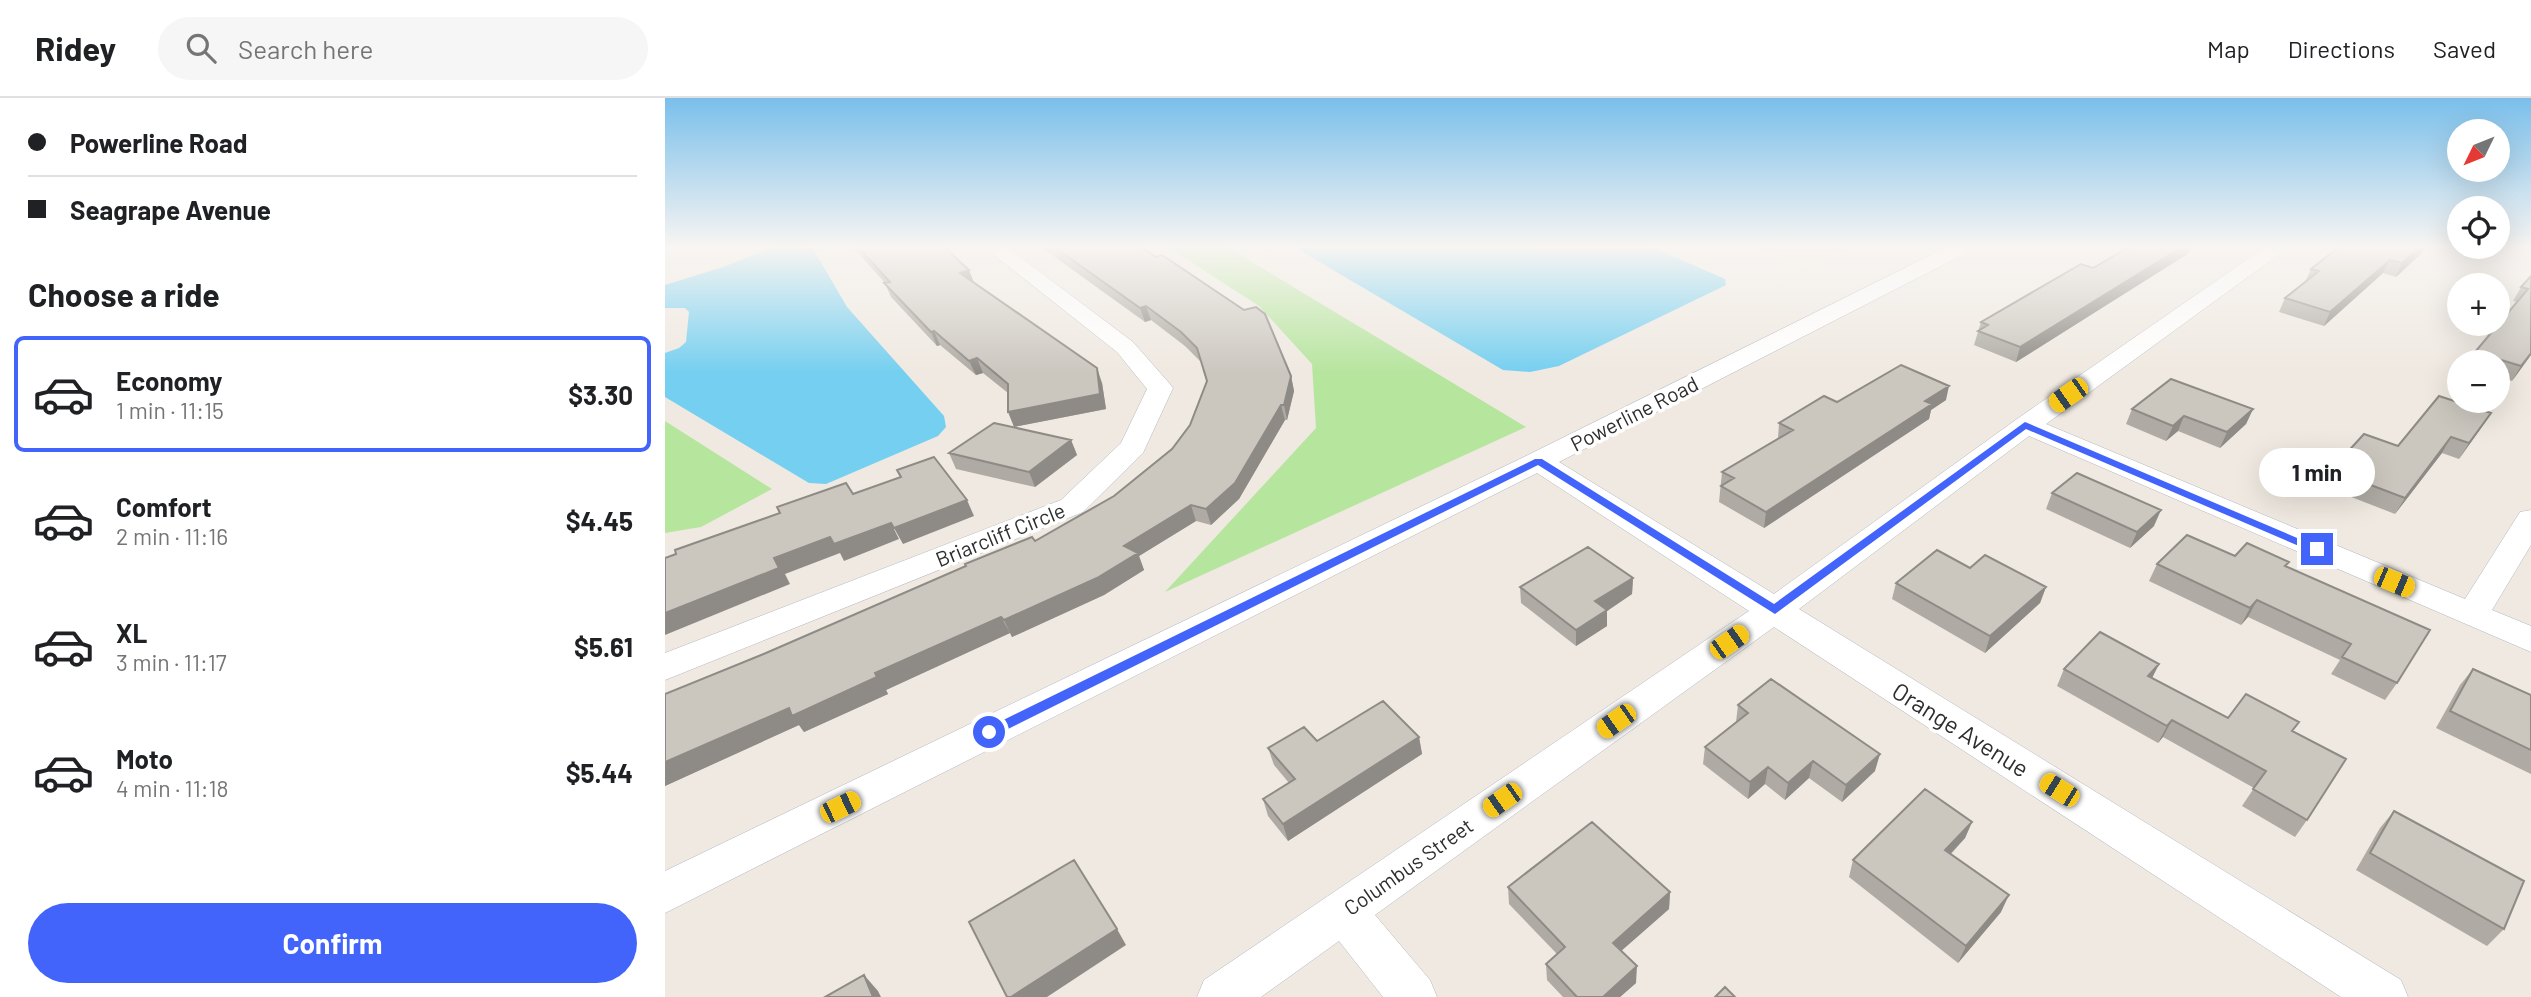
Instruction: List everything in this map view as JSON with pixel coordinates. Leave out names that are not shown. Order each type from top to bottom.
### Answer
[{"type":"street","name":"Briarcliff Circle","points":[[665,667],[1072,506],[1133,447],[1160,388],[1125,347],[1049,289]]},
{"type":"street","name":"Powerline Road","points":[[665,893],[1880,289]]},
{"type":"street","name":"Columbus Street","points":[[1221,997],[1775,610],[2025,425],[2219,289]]},
{"type":"street","points":[[2025,425],[2531,640]]},
{"type":"street","name":"Orange Avenue","points":[[1538,461],[2384,997]]},
{"type":"street","points":[[2472,615],[2531,519]]},
{"type":"street","points":[[1343,911],[1413,997]]},
{"type":"green space","points":[[1233,289],[1297,289],[1526,427],[1165,592],[1316,428],[1312,364],[1259,306]]},
{"type":"green space","points":[[665,421],[772,489],[701,527],[665,533]]},
{"type":"water","points":[[665,289],[836,289],[847,307],[944,416],[946,427],[938,436],[826,484],[809,483],[665,397],[665,353],[686,342],[689,312],[685,308],[665,308]]},
{"type":"water","points":[[1365,289],[1718,289],[1559,366],[1530,372],[1503,370]]},
{"type":"building","points":[[890,289],[983,289],[1097,368],[1100,394],[1008,412],[1008,384],[977,358],[969,361],[934,331],[931,332]]},
{"type":"building","points":[[1113,289],[1213,289],[1244,310],[1256,307],[1265,314],[1291,376],[1284,405],[1281,405],[1235,483],[1206,509],[1191,505],[1124,546],[1138,553],[1097,578],[875,673],[877,677],[792,716],[789,708],[665,762],[665,694],[766,653],[966,566],[965,564],[1032,537],[1035,541],[1114,496],[1172,449],[1190,425],[1207,381],[1197,348],[1181,332],[1146,306],[1140,308]]},
{"type":"building","points":[[2038,289],[2114,289],[2020,347],[1978,331],[1988,325],[1981,322]]},
{"type":"building","points":[[2296,289],[2357,289],[2330,312],[2285,298]]},
{"type":"building","points":[[2528,289],[2531,289],[2531,353],[2521,366],[2510,363],[2510,350],[2477,350],[2488,336],[2510,336],[2510,310]]},
{"type":"building","points":[[1901,365],[1949,386],[1925,401],[1932,404],[1766,512],[1721,486],[1734,478],[1722,472],[1793,430],[1779,423],[1824,396],[1837,402]]},
{"type":"building","points":[[2171,379],[2253,409],[2227,432],[2184,416],[2173,426],[2132,409]]},
{"type":"building","points":[[2439,396],[2447,399],[2447,413],[2491,413],[2469,443],[2451,437],[2405,498],[2331,470],[2364,434],[2398,446]]},
{"type":"building","points":[[994,423],[1071,440],[1029,472],[949,453]]},
{"type":"building","points":[[934,457],[967,500],[894,528],[891,523],[834,544],[830,537],[774,558],[779,568],[665,613],[665,558],[676,554],[675,550],[780,513],[777,507],[846,483],[853,494],[901,477],[897,470]]},
{"type":"building","points":[[2077,473],[2161,510],[2137,532],[2052,493]]},
{"type":"building","points":[[2187,535],[2235,556],[2247,543],[2289,562],[2285,566],[2430,630],[2397,683],[2342,657],[2351,644],[2257,600],[2250,608],[2157,564]]},
{"type":"building","points":[[1588,547],[1633,578],[1595,601],[1607,610],[1576,630],[1520,587]]},
{"type":"building","points":[[1937,550],[1970,568],[1985,555],[2046,587],[1990,636],[1896,583]]},
{"type":"building","points":[[2100,632],[2159,664],[2148,676],[2228,718],[2246,694],[2299,722],[2292,731],[2346,759],[2307,820],[2253,789],[2266,771],[2172,720],[2167,726],[2064,669]]},
{"type":"building","points":[[2473,669],[2531,695],[2531,750],[2450,711]]},
{"type":"building","points":[[1771,679],[1880,754],[1846,785],[1813,761],[1788,783],[1768,767],[1750,782],[1705,747],[1748,713],[1738,705]]},
{"type":"building","points":[[1383,701],[1419,737],[1283,824],[1263,799],[1295,779],[1268,748],[1304,727],[1317,741]]},
{"type":"building","points":[[1925,789],[1972,822],[1945,850],[2009,895],[1966,946],[1853,860]]},
{"type":"building","points":[[2394,811],[2524,881],[2504,929],[2370,853]]},
{"type":"building","points":[[1592,822],[1670,892],[1613,943],[1637,966],[1603,997],[1577,997],[1546,964],[1565,947],[1508,887]]},
{"type":"building","points":[[1074,860],[1117,929],[1011,997],[1007,997],[969,922]]},
{"type":"building","points":[[864,975],[873,997],[825,997]]},
{"type":"building","points":[[1725,987],[1735,997],[1715,997]]},
{"type":"route","points":[[989,732],[1538,461],[1775,610],[2025,425],[2317,549]]}]
